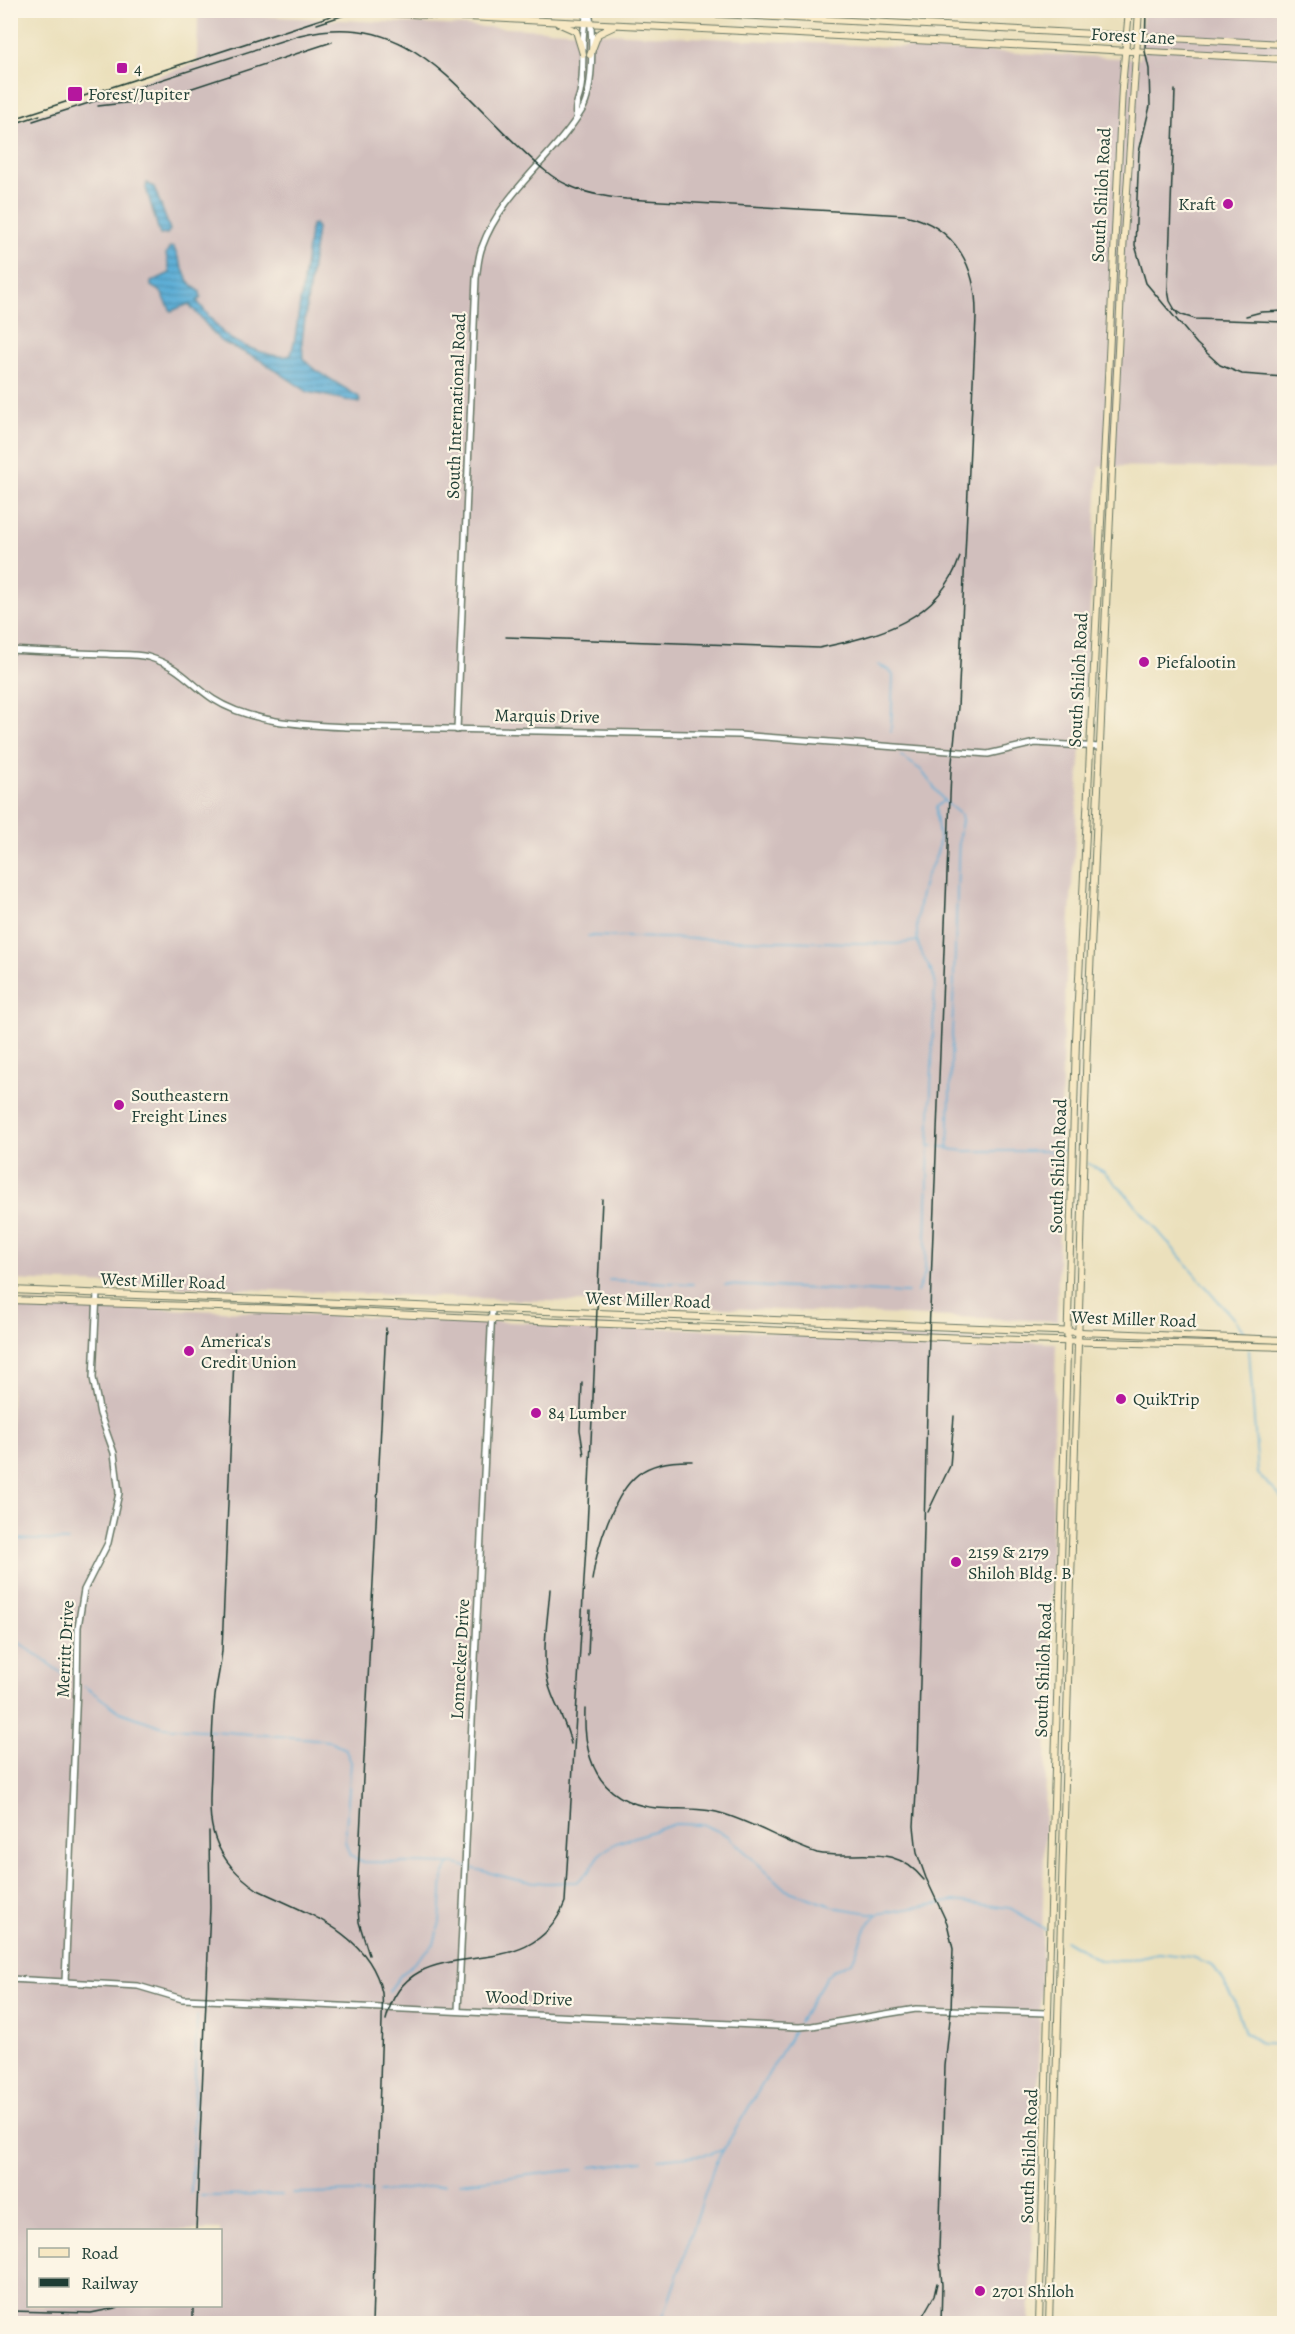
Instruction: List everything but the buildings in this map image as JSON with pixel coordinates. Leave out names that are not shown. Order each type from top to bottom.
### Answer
[{"type":"main road","name":"Forest Lane","points":[[332,10],[1284,59]]},
{"type":"main road","name":"Forest Lane","points":[[643,10],[1284,44]]},
{"type":"main road","name":"South Shiloh Road","points":[[1039,2324],[1076,1040],[1125,51],[1129,10]]},
{"type":"main road","name":"South Shiloh Road","points":[[1049,2324],[1063,1898],[1077,1331],[1112,470],[1139,10]]},
{"type":"main road","points":[[705,29],[706,14]]},
{"type":"main road","points":[[546,20],[576,31],[583,54]]},
{"type":"main road","points":[[849,21],[849,36]]},
{"type":"main road","points":[[590,55],[598,34],[619,25]]},
{"type":"main road","name":"West Miller Road","points":[[10,1290],[1284,1340]]},
{"type":"main road","name":"West Miller Road","points":[[10,1300],[1068,1341],[1284,1347]]},
{"type":"street","name":"South International Road","points":[[576,116],[575,107],[580,92],[584,22],[588,10]]},
{"type":"street","name":"South International Road","points":[[457,730],[476,279],[481,249],[494,222],[516,192],[564,137],[576,116],[581,112],[588,94],[591,23],[588,10]]},
{"type":"street","name":"Marquis Drive","points":[[10,650],[146,656],[180,672],[223,705],[277,722],[346,727],[739,735],[988,754],[1035,743],[1100,747]]},
{"type":"street","name":"Merritt Drive","points":[[65,1982],[78,1686],[78,1627],[84,1590],[108,1543],[119,1493],[114,1453],[100,1414],[93,1378],[97,1293]]},
{"type":"street","name":"Lonnecker Drive","points":[[458,2010],[492,1309]]},
{"type":"street","name":"Wood Drive","points":[[10,1979],[138,1986],[182,1999],[800,2026],[813,2026],[884,2012],[916,2009],[1047,2013]]},
{"type":"shaded area","points":[[1143,11],[1284,11],[1284,469],[1099,466],[1063,1025],[1057,1321],[11,1280],[11,123],[197,63],[198,13],[1140,59]]},
{"type":"shaded area","points":[[11,1303],[1056,1343],[1041,1989],[1029,2323],[11,2324]]},
{"type":"water","points":[[147,183],[154,187],[170,230],[167,234],[160,235],[146,188]]},
{"type":"water","points":[[314,224],[317,228],[302,341],[303,359],[314,369],[359,397],[360,403],[308,392],[260,360],[220,341],[189,304],[171,311],[161,292],[151,286],[151,282],[170,273],[166,254],[170,247],[174,248],[188,281],[200,292],[201,298],[197,301],[224,334],[267,354],[291,355],[311,225]]},
{"type":"waterway","points":[[878,665],[889,670],[893,675],[891,732]]},
{"type":"waterway","points":[[901,756],[921,770],[944,801],[961,815],[962,821],[959,836],[948,1149],[1065,1151]]},
{"type":"waterway","points":[[929,1146],[935,980],[919,947],[917,920],[924,882],[936,857],[938,847],[936,807],[943,801]]},
{"type":"waterway","points":[[588,936],[896,944],[917,941]]},
{"type":"waterway","points":[[917,1292],[925,1273],[929,1146],[933,1146]]},
{"type":"waterway","points":[[940,1147],[948,1147]]},
{"type":"waterway","points":[[1087,1163],[1104,1172],[1126,1194],[1247,1337]]},
{"type":"waterway","points":[[609,1280],[693,1284]]},
{"type":"waterway","points":[[725,1285],[908,1293]]},
{"type":"waterway","points":[[1249,1350],[1258,1474],[1284,1500]]},
{"type":"waterway","points":[[10,1539],[68,1541]]},
{"type":"waterway","points":[[10,1636],[67,1677]]},
{"type":"waterway","points":[[84,1686],[120,1712],[163,1727],[315,1739],[333,1742],[345,1749],[351,1762],[345,1841],[350,1856],[364,1862],[456,1864],[517,1880],[546,1883],[577,1882],[590,1870],[601,1853],[616,1843],[675,1824],[705,1825],[728,1836],[786,1890],[838,1908],[877,1914],[954,1901],[1010,1908],[1047,1930]]},
{"type":"waterway","points":[[389,1991],[400,1976],[434,1944],[440,1922],[443,1877],[449,1865]]},
{"type":"waterway","points":[[799,2022],[826,1977],[834,1970],[852,1962],[864,1931],[876,1915]]},
{"type":"waterway","points":[[1065,1940],[1099,1960],[1122,1961],[1158,1953],[1191,1957],[1213,1965],[1234,2000],[1245,2033],[1262,2044],[1284,2045]]},
{"type":"waterway","points":[[191,2193],[197,2016]]},
{"type":"waterway","points":[[661,2324],[715,2164],[794,2031]]},
{"type":"waterway","points":[[658,2159],[711,2154],[722,2150]]},
{"type":"waterway","points":[[591,2167],[643,2161]]},
{"type":"waterway","points":[[459,2183],[573,2170]]},
{"type":"waterway","points":[[380,2192],[444,2185]]},
{"type":"waterway","points":[[292,2193],[372,2192]]},
{"type":"waterway","points":[[201,2196],[281,2195]]},
{"type":"tram line","points":[[10,120],[349,10]]},
{"type":"railway","points":[[317,24],[360,10]]},
{"type":"railway","points":[[1146,10],[1145,51],[1149,69],[1150,106],[1139,152],[1135,245],[1146,283],[1197,344],[1220,365],[1242,374],[1284,377]]},
{"type":"railway","points":[[33,121],[300,35],[337,30],[369,32],[397,42],[423,57],[447,76],[541,168],[554,178],[575,188],[596,195],[626,199],[905,215],[938,229],[951,240],[968,266],[973,282],[976,317],[958,707],[951,771],[929,1335],[918,1759],[914,1826],[917,1853],[947,1923],[953,1949],[951,2010],[945,2066],[939,2250],[942,2285],[941,2324]]},
{"type":"railway","points":[[98,106],[168,96],[332,42]]},
{"type":"railway","points":[[1175,90],[1168,290],[1170,301],[1178,315]]},
{"type":"railway","points":[[10,125],[40,115]]},
{"type":"railway","points":[[1173,309],[1195,319],[1284,322]]},
{"type":"railway","points":[[1246,316],[1261,312],[1284,311]]},
{"type":"railway","points":[[506,637],[819,648],[863,638],[904,622],[938,596],[950,579],[960,557]]},
{"type":"railway","points":[[386,2020],[399,1990],[418,1972],[443,1964],[498,1955],[525,1947],[548,1930],[565,1902],[587,1529],[602,1199]]},
{"type":"railway","points":[[369,1955],[359,1922],[357,1895],[386,1328]]},
{"type":"railway","points":[[235,1333],[222,1650],[213,1725],[211,1823],[218,1846],[227,1861],[244,1879],[258,1890],[315,1917],[350,1940],[375,1972],[382,1993],[372,2324]]},
{"type":"railway","points":[[582,1383],[580,1430],[584,1455]]},
{"type":"railway","points":[[928,1512],[950,1466],[954,1416]]},
{"type":"railway","points":[[592,1580],[598,1550],[608,1521],[630,1482],[648,1468],[675,1461],[692,1461]]},
{"type":"railway","points":[[550,1589],[545,1648],[546,1671],[550,1690],[571,1744]]},
{"type":"railway","points":[[588,1655],[590,1610]]},
{"type":"railway","points":[[585,1709],[587,1745],[592,1761],[598,1775],[621,1797],[637,1804],[656,1808],[696,1809],[720,1813],[817,1853],[887,1856],[900,1860],[924,1880]]},
{"type":"railway","points":[[196,2229],[210,1908],[209,1831]]},
{"type":"railway","points":[[918,2324],[934,2296],[937,2283]]},
{"type":"railway","points":[[10,2311],[91,2313],[120,2307]]},
{"type":"railway","points":[[193,2307],[193,2324]]},
{"type":"place","name":"4","points":[[122,68]]},
{"type":"place","name":"Forest/Jupiter","points":[[75,94]]},
{"type":"place","name":"Kraft","points":[[1228,204]]},
{"type":"place","name":"Piefalootin","points":[[1144,662]]},
{"type":"place","name":"Southeastern Freight Lines","points":[[119,1105]]},
{"type":"place","name":"America's Credit Union","points":[[189,1351]]},
{"type":"place","name":"QuikTrip","points":[[1121,1399]]},
{"type":"place","name":"84 Lumber","points":[[536,1413]]},
{"type":"place","name":"2159 & 2179 Shiloh Bldg. B","points":[[956,1562]]},
{"type":"place","name":"2701 Shiloh","points":[[980,2291]]}]
